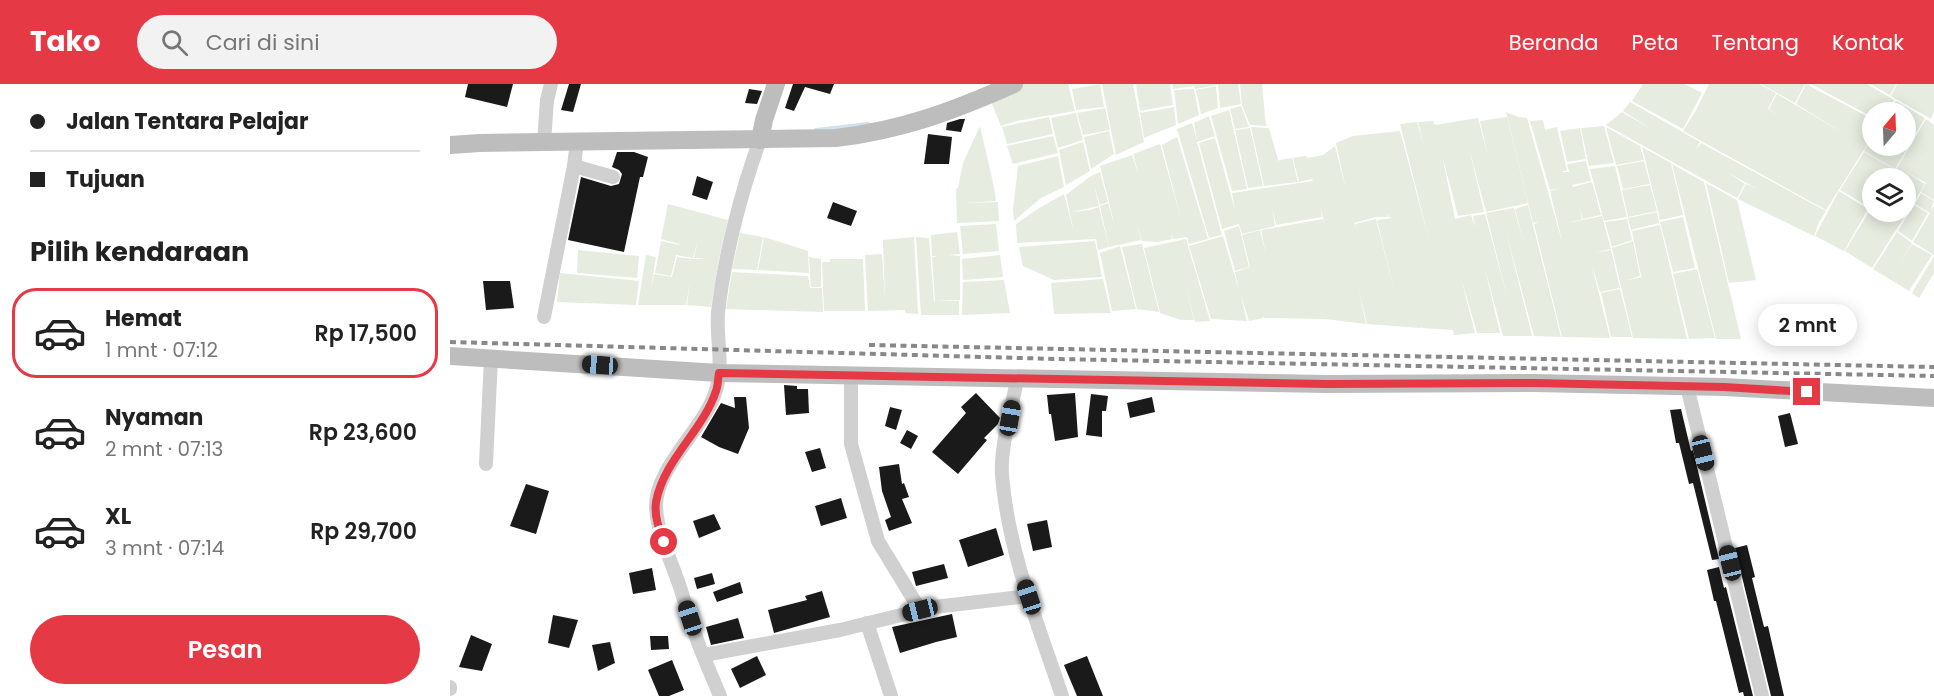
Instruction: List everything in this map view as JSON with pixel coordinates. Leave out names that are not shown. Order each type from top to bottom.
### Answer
[{"type":"street","points":[[544,137],[551,84]]},
{"type":"street","points":[[720,696],[657,524],[656,503],[662,483],[678,452],[707,410],[716,391],[719,373],[718,315],[726,270],[745,183],[776,84]]},
{"type":"street","points":[[450,145],[544,137],[577,141],[761,132],[836,138],[873,134],[933,118],[1014,84]]},
{"type":"street","points":[[544,317],[577,141]]},
{"type":"street","points":[[574,166],[613,177]]},
{"type":"street","points":[[450,356],[719,373],[1017,380],[1687,386],[1934,398]]},
{"type":"street","points":[[486,464],[491,358]]},
{"type":"street","points":[[851,375],[851,444],[878,541],[920,610]]},
{"type":"street","points":[[1017,380],[1002,473],[1013,547],[1062,696]]},
{"type":"street","points":[[1687,386],[1762,696]]},
{"type":"street","points":[[704,655],[867,623],[934,607],[1029,597]]},
{"type":"street","points":[[867,623],[891,696]]},
{"type":"shaded area","points":[[1022,84],[1068,84],[1075,111],[1016,121],[1001,126],[990,99],[1008,90],[1011,99],[1009,90]]},
{"type":"shaded area","points":[[1100,84],[1104,107],[1076,110],[1072,89]]},
{"type":"shaded area","points":[[1102,84],[1133,84],[1144,142],[1116,155]]},
{"type":"shaded area","points":[[1136,84],[1170,84],[1173,105],[1140,111]]},
{"type":"shaded area","points":[[1173,84],[1217,85],[1195,89],[1194,86],[1173,89]]},
{"type":"shaded area","points":[[1218,84],[1238,84],[1241,104],[1220,108]]},
{"type":"shaded area","points":[[1240,84],[1262,84],[1266,126],[1250,125],[1242,105]]},
{"type":"shaded area","points":[[1643,84],[1685,84],[1702,93],[1683,129],[1632,101]]},
{"type":"shaded area","points":[[1709,84],[1759,84],[1776,93],[1768,109],[1778,116],[1769,109],[1777,94],[1850,137],[1796,104],[1806,84],[1862,114],[1862,153],[1826,210],[1683,131]]},
{"type":"shaded area","points":[[1761,84],[1805,84],[1795,103]]},
{"type":"shaded area","points":[[1811,84],[1867,84],[1894,100],[1893,102],[1862,102],[1862,112]]},
{"type":"shaded area","points":[[1870,84],[1896,84],[1890,95]]},
{"type":"shaded area","points":[[1897,84],[1934,84],[1934,111],[1931,119],[1916,110],[1916,102],[1901,102],[1891,96]]},
{"type":"shaded area","points":[[1216,86],[1218,108],[1201,114],[1196,90]]},
{"type":"shaded area","points":[[1194,89],[1199,115],[1178,124],[1174,90]]},
{"type":"shaded area","points":[[1630,102],[1700,142],[1696,150],[1701,143],[1826,211],[1814,236],[1738,199],[1746,184],[1757,189],[1727,172],[1745,184],[1737,198],[1606,125],[1622,112],[1653,130],[1623,111]]},
{"type":"shaded area","points":[[1241,106],[1249,127],[1235,129],[1230,109]]},
{"type":"shaded area","points":[[1174,107],[1176,125],[1144,138],[1140,113]]},
{"type":"shaded area","points":[[1105,108],[1110,130],[1083,135],[1077,113]]},
{"type":"shaded area","points":[[1229,110],[1247,189],[1232,191],[1211,116]]},
{"type":"shaded area","points":[[1506,112],[1527,118],[1563,245],[1550,191],[1560,188],[1550,190],[1530,121],[1543,120],[1545,130],[1557,127],[1567,170],[1561,172],[1569,172],[1567,164],[1586,161],[1591,181],[1572,185],[1573,187],[1592,182],[1601,215],[1583,219],[1579,207],[1582,219],[1568,223],[1602,216],[1611,249],[1594,253],[1611,250],[1620,288],[1600,292],[1591,262],[1610,338],[1562,337],[1534,224],[1539,222],[1533,223]]},
{"type":"shaded area","points":[[1076,113],[1083,140],[1058,148],[1051,118]]},
{"type":"shaded area","points":[[1916,113],[1925,118],[1916,133]]},
{"type":"shaded area","points":[[1209,116],[1215,136],[1197,142],[1222,235],[1209,238],[1177,129],[1192,123],[1197,140],[1194,123]]},
{"type":"shaded area","points":[[1049,117],[1053,134],[1007,144],[1002,127]]},
{"type":"shaded area","points":[[1507,117],[1528,203],[1486,212],[1469,148],[1484,212],[1458,216],[1442,155],[1455,219],[1471,215],[1475,227],[1473,216],[1485,214],[1510,308],[1486,213],[1514,208],[1525,248],[1515,209],[1528,205],[1561,337],[1534,336],[1505,228],[1532,336],[1503,336],[1484,265],[1500,333],[1477,333],[1461,278],[1475,333],[1454,335],[1453,330],[1367,324],[1358,288],[1366,324],[1325,319],[1264,318],[1263,316],[1263,318],[1249,321],[1240,293],[1247,321],[1211,319],[1189,246],[1223,236],[1239,290],[1235,272],[1250,267],[1242,235],[1260,230],[1266,255],[1261,230],[1323,219],[1325,225],[1320,206],[1322,217],[1276,225],[1272,207],[1275,226],[1242,234],[1239,224],[1222,229],[1199,143],[1215,138],[1235,210],[1232,193],[1313,181],[1312,179],[1299,182],[1293,158],[1323,155],[1335,146],[1346,190],[1336,143],[1353,136],[1400,131],[1430,244],[1400,124],[1417,122],[1424,146],[1418,122],[1433,121],[1435,125],[1478,118],[1488,156],[1480,121]],"holes":[[[1387,213],[1388,217],[1393,218],[1377,220],[1397,302],[1376,219],[1355,224],[1356,228],[1354,223],[1376,217],[1387,217]]]},
{"type":"shaded area","points":[[1926,119],[1934,125],[1934,200],[1921,192],[1926,183],[1916,177],[1916,168],[1897,168],[1904,156],[1916,156],[1916,136]]},
{"type":"shaded area","points":[[980,126],[996,201],[964,203],[998,202],[999,221],[957,223],[956,189],[963,163]]},
{"type":"shaded area","points":[[1604,126],[1614,163],[1589,166],[1581,128]]},
{"type":"shaded area","points":[[1251,127],[1269,128],[1279,163],[1279,160],[1292,158],[1298,182],[1264,186]]},
{"type":"shaded area","points":[[1606,127],[1640,146],[1644,160],[1616,165]]},
{"type":"shaded area","points":[[1250,128],[1263,186],[1248,188],[1235,130]]},
{"type":"shaded area","points":[[1580,128],[1586,159],[1567,162],[1560,131]]},
{"type":"shaded area","points":[[1109,131],[1114,154],[1091,169],[1084,137]]},
{"type":"shaded area","points":[[1053,136],[1058,153],[1013,164],[1007,146]]},
{"type":"shaded area","points":[[1177,137],[1208,239],[1189,244],[1187,237],[1173,239],[1171,231],[1172,239],[1157,242],[1142,241],[1136,222],[1141,240],[1109,247],[1100,206],[1108,203],[1115,227],[1100,166],[1132,155],[1139,176],[1133,154],[1160,144],[1181,219],[1162,145]]},
{"type":"shaded area","points":[[1083,142],[1090,171],[1066,185],[1059,150]]},
{"type":"shaded area","points":[[1642,147],[1671,163],[1683,215],[1660,220]]},
{"type":"shaded area","points":[[1862,155],[1871,156],[1892,168],[1862,168],[1862,203],[1840,190]]},
{"type":"shaded area","points":[[1058,156],[1064,187],[1041,198],[1014,221],[1018,166]]},
{"type":"shaded area","points":[[1873,156],[1903,156],[1896,168]]},
{"type":"shaded area","points":[[1644,161],[1650,184],[1623,189],[1617,166]]},
{"type":"shaded area","points":[[1672,164],[1704,182],[1741,339],[1716,339]]},
{"type":"shaded area","points":[[1615,166],[1627,217],[1604,221],[1590,169]]},
{"type":"shaded area","points":[[1100,172],[1108,202],[1100,205],[1094,185],[1099,206],[1072,212],[1099,207],[1109,247],[1098,250],[1096,239],[1017,243],[1016,224],[1064,194],[1074,233],[1066,195]]},
{"type":"shaded area","points":[[1916,178],[1925,184],[1916,199]]},
{"type":"shaded area","points":[[1706,183],[1737,200],[1756,280],[1729,283]]},
{"type":"shaded area","points":[[1650,185],[1657,211],[1628,217],[1622,190]]},
{"type":"shaded area","points":[[1839,191],[1862,205],[1862,220],[1844,251],[1815,236]]},
{"type":"shaded area","points":[[1921,193],[1934,201],[1930,211],[1934,206],[1934,255],[1913,242],[1930,213],[1916,205]]},
{"type":"shaded area","points":[[668,204],[728,220],[711,307],[687,305],[690,282],[686,305],[638,305],[646,255],[656,257],[650,293],[654,274],[672,277],[677,257],[708,259],[694,258],[698,239],[693,258],[676,255],[671,276],[655,273],[661,241],[679,245],[682,235],[679,244],[661,239]]},
{"type":"shaded area","points":[[1916,206],[1928,213],[1912,241],[1898,231],[1904,222],[1916,222]]},
{"type":"shaded area","points":[[1657,212],[1659,223],[1631,230],[1628,218]]},
{"type":"shaded area","points":[[1683,217],[1695,268],[1673,272],[1660,222]]},
{"type":"shaded area","points":[[1627,219],[1632,240],[1612,247],[1605,222]]},
{"type":"shaded area","points":[[1863,222],[1901,222],[1872,268],[1845,251]]},
{"type":"shaded area","points":[[996,224],[999,251],[963,254],[960,226]]},
{"type":"shaded area","points":[[1660,225],[1687,339],[1633,338],[1612,248],[1633,241],[1640,276],[1625,281],[1641,277],[1642,280],[1632,231]]},
{"type":"shaded area","points":[[1239,226],[1249,267],[1235,271],[1224,231]]},
{"type":"shaded area","points":[[957,232],[960,254],[948,255],[960,256],[960,300],[935,301],[932,257],[938,256],[932,256],[931,235]]},
{"type":"shaded area","points":[[1897,232],[1912,243],[1898,267],[1912,244],[1932,255],[1909,291],[1873,269]]},
{"type":"shaded area","points":[[740,233],[763,237],[757,270],[732,269]]},
{"type":"shaded area","points":[[764,237],[808,251],[809,273],[758,270]]},
{"type":"shaded area","points":[[914,237],[918,314],[905,313],[905,310],[868,311],[865,255],[882,254],[885,300],[883,240]]},
{"type":"shaded area","points":[[916,237],[929,238],[934,301],[959,301],[959,315],[921,315]]},
{"type":"shaded area","points":[[1186,239],[1210,321],[1195,322],[1183,277],[1194,320],[1181,320],[1160,313],[1144,248]]},
{"type":"shaded area","points":[[1095,241],[1102,277],[1054,280],[1023,266],[1019,247]]},
{"type":"shaded area","points":[[1142,244],[1159,312],[1137,309],[1122,247]]},
{"type":"shaded area","points":[[1120,246],[1136,309],[1112,311],[1100,253]]},
{"type":"shaded area","points":[[578,250],[639,256],[637,278],[577,273]]},
{"type":"shaded area","points":[[1000,255],[1003,277],[963,280],[962,259]]},
{"type":"shaded area","points":[[1934,256],[1934,273],[1919,298],[1912,293]]},
{"type":"shaded area","points":[[809,257],[821,259],[821,287],[811,287]]},
{"type":"shaded area","points":[[830,259],[863,259],[865,311],[824,311],[822,262],[830,262]]},
{"type":"shaded area","points":[[1697,269],[1715,338],[1689,339],[1673,274]]},
{"type":"shaded area","points":[[732,272],[808,276],[810,288],[822,288],[823,312],[726,309]]},
{"type":"shaded area","points":[[560,273],[639,281],[636,305],[557,302]]},
{"type":"shaded area","points":[[1103,279],[1111,313],[1054,314],[1051,283]]},
{"type":"shaded area","points":[[1004,280],[1010,313],[962,315],[963,282]]},
{"type":"shaded area","points":[[1620,289],[1632,337],[1611,337],[1601,293]]},
{"type":"building","points":[[468,84],[513,84],[507,107],[465,97]]},
{"type":"building","points":[[569,84],[581,84],[573,112],[561,110]]},
{"type":"building","points":[[793,84],[834,84],[830,94],[805,87],[794,111],[785,108]]},
{"type":"building","points":[[749,89],[762,91],[757,104],[745,103]]},
{"type":"building","points":[[965,119],[961,132],[946,130],[947,123]]},
{"type":"building","points":[[928,134],[952,137],[949,164],[924,164]]},
{"type":"building","points":[[617,152],[634,152],[648,157],[643,177],[640,177],[624,252],[568,240],[581,177],[611,186],[619,184],[622,174],[612,167]]},
{"type":"building","points":[[697,176],[713,182],[707,200],[692,195]]},
{"type":"building","points":[[833,202],[857,211],[851,226],[827,218]]},
{"type":"building","points":[[483,281],[510,281],[514,308],[486,310]]},
{"type":"building","points":[[784,385],[797,386],[797,389],[808,389],[809,413],[786,415]]},
{"type":"building","points":[[976,393],[1000,418],[998,424],[984,438],[987,440],[958,474],[932,452],[966,413],[961,407]]},
{"type":"building","points":[[1075,393],[1078,437],[1055,441],[1047,395]]},
{"type":"building","points":[[1091,394],[1108,396],[1106,411],[1102,411],[1102,437],[1086,435]]},
{"type":"building","points":[[734,397],[746,397],[749,428],[738,454],[701,437],[721,403],[735,408]]},
{"type":"building","points":[[1152,397],[1155,412],[1130,418],[1127,403]]},
{"type":"building","points":[[890,407],[902,410],[896,430],[885,426]]},
{"type":"building","points":[[1681,409],[1719,559],[1712,560],[1693,483],[1689,484],[1679,443],[1676,443],[1670,410]]},
{"type":"building","points":[[1790,413],[1798,444],[1785,447],[1778,416]]},
{"type":"building","points":[[907,430],[918,436],[911,449],[900,443]]},
{"type":"building","points":[[820,448],[826,468],[812,472],[805,452]]},
{"type":"building","points":[[899,464],[902,484],[904,483],[909,497],[902,499],[912,523],[889,531],[885,520],[891,517],[882,491],[879,467]]},
{"type":"building","points":[[526,484],[549,491],[536,534],[510,526]]},
{"type":"building","points":[[841,498],[847,518],[821,526],[815,506]]},
{"type":"building","points":[[714,514],[721,529],[699,538],[693,521]]},
{"type":"building","points":[[1047,520],[1052,547],[1033,551],[1027,524]]},
{"type":"building","points":[[996,528],[1004,555],[968,567],[959,540]]},
{"type":"building","points":[[1747,545],[1755,577],[1752,578],[1764,627],[1768,626],[1784,696],[1771,696],[1735,548]]},
{"type":"building","points":[[944,564],[948,578],[916,586],[912,572]]},
{"type":"building","points":[[1719,567],[1753,696],[1744,696],[1743,692],[1739,693],[1716,601],[1714,601],[1707,570]]},
{"type":"building","points":[[652,568],[656,590],[633,594],[629,573]]},
{"type":"building","points":[[712,573],[715,584],[697,589],[694,578]]},
{"type":"building","points":[[740,582],[743,593],[717,602],[713,592]]},
{"type":"building","points":[[822,591],[830,617],[774,633],[768,610],[807,600],[805,596]]},
{"type":"building","points":[[952,614],[957,637],[900,653],[892,627]]},
{"type":"building","points":[[553,615],[578,620],[569,648],[548,643]]},
{"type":"building","points":[[738,618],[744,638],[711,645],[706,627]]},
{"type":"building","points":[[471,635],[492,644],[482,671],[459,667]]},
{"type":"building","points":[[650,636],[668,636],[669,649],[651,650]]},
{"type":"building","points":[[610,642],[615,663],[598,671],[592,645]]},
{"type":"building","points":[[757,656],[766,675],[740,688],[731,669]]},
{"type":"building","points":[[1087,656],[1103,696],[1077,696],[1064,665]]},
{"type":"building","points":[[672,660],[684,690],[669,696],[659,696],[648,670]]},
{"type":"waterway","points":[[816,130],[868,124]]},
{"type":"railway","points":[[450,342],[1056,359],[1934,376]]},
{"type":"railway","points":[[869,345],[1934,367]]},
{"type":"route","points":[[664,542],[657,524],[656,503],[662,483],[678,452],[707,410],[716,391],[719,373],[1327,384],[1534,383],[1724,387],[1807,392]]}]
